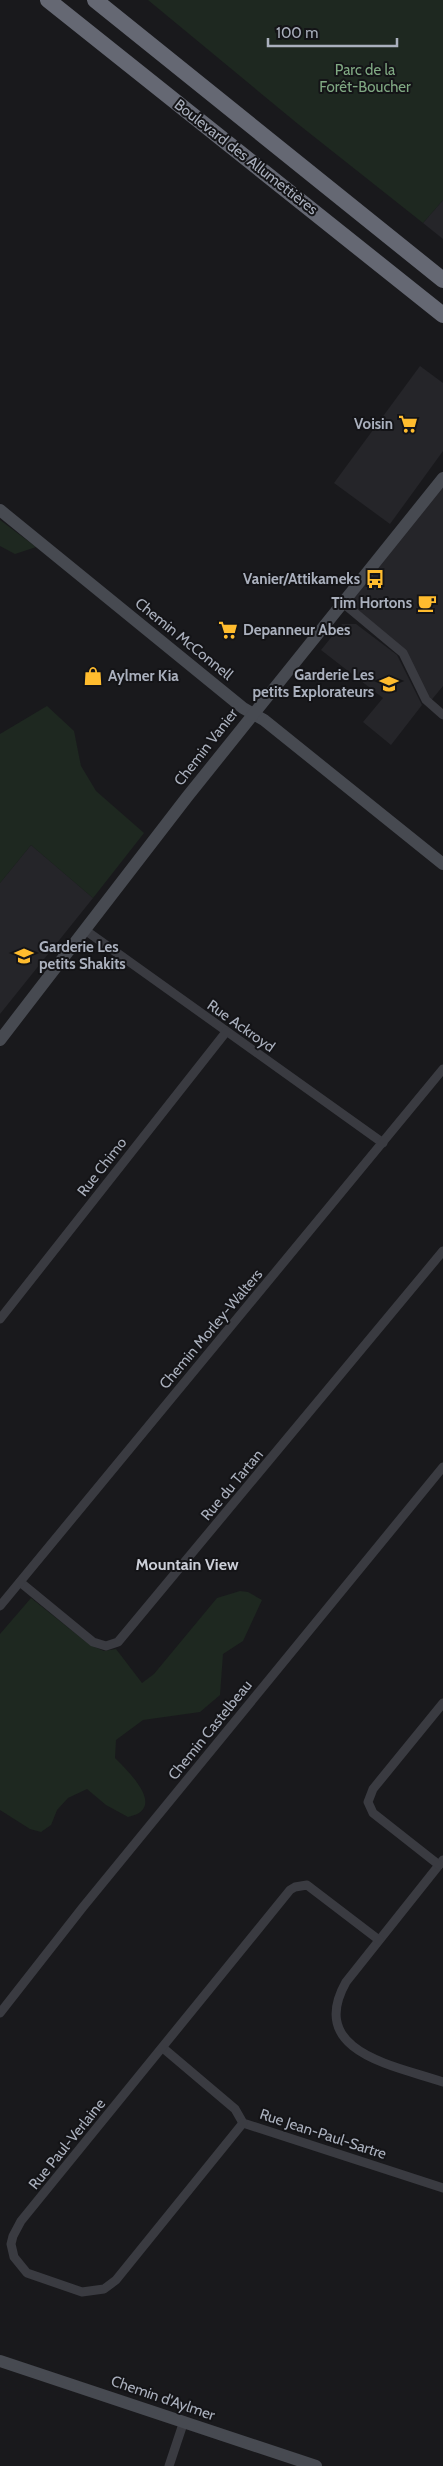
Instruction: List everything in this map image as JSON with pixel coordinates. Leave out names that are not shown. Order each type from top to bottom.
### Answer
[{"type":"highway","name":"Boulevard des Allumettières","points":[[48,0],[443,315]]},
{"type":"highway","name":"Boulevard des Allumettières","points":[[95,0],[438,275]]},
{"type":"highway","points":[[410,288],[443,321]]},
{"type":"main road","name":"Chemin Vanier","points":[[0,1040],[254,714],[443,478]]},
{"type":"main road","name":"Chemin McConnell","points":[[0,510],[236,702],[254,714],[443,864]]},
{"type":"main road","name":"Chemin d'Aylmer","points":[[0,2361],[316,2466]]},
{"type":"street","points":[[343,603],[403,653],[426,700],[443,715]]},
{"type":"street","name":"Rue Ackroyd","points":[[85,930],[382,1143]]},
{"type":"street","name":"Rue Chimo","points":[[0,1319],[226,1032]]},
{"type":"street","name":"Chemin Morley-Walters","points":[[0,1606],[443,1069]]},
{"type":"street","name":"Rue du Tartan","points":[[20,1582],[93,1642],[106,1646],[118,1642],[443,1251]]},
{"type":"street","name":"Chemin Castelbeau","points":[[0,2013],[89,1899],[443,1467]]},
{"type":"street","points":[[443,1703],[372,1790],[368,1802],[373,1813],[441,1863],[340,1991],[337,2011],[343,2036],[354,2049],[367,2057],[443,2082]]},
{"type":"street","name":"Rue Paul-Verlaine","points":[[243,2123],[110,2286],[97,2292],[82,2292],[27,2273],[22,2269],[12,2250],[13,2236],[16,2230],[290,1890],[307,1885],[313,1888],[379,1940]]},
{"type":"street","name":"Rue Jean-Paul-Sartre","points":[[164,2048],[235,2109],[243,2123],[443,2188]]},
{"type":"street","points":[[169,2466],[184,2421]]},
{"type":"shaded area","points":[[443,200],[443,239],[423,223]]},
{"type":"shaded area","points":[[420,366],[443,383],[443,451],[390,524],[334,483]]},
{"type":"shaded area","points":[[443,478],[443,686],[429,703],[410,663],[343,603]]},
{"type":"shaded area","name":"Garderie Les petits Explorateurs","points":[[342,624],[356,624],[397,655],[422,705],[391,745],[363,722],[383,698],[321,650]]},
{"type":"shaded area","name":"Garderie Les petits Shakits","points":[[31,845],[93,898],[0,1014],[0,883]]},
{"type":"green space","name":"Parc de la Forêt-Boucher","points":[[148,0],[443,0],[443,200],[423,223],[298,124]]},
{"type":"green space","points":[[0,520],[36,547],[15,554],[0,546]]},
{"type":"green space","points":[[47,706],[74,731],[81,766],[96,791],[144,833],[93,898],[31,845],[0,883],[0,734]]},
{"type":"green space","points":[[240,1591],[248,1592],[262,1600],[243,1641],[223,1654],[220,1695],[200,1712],[143,1720],[116,1740],[115,1758],[135,1780],[145,1798],[145,1806],[139,1813],[128,1817],[106,1805],[87,1789],[68,1798],[57,1810],[51,1825],[41,1832],[30,1829],[0,1810],[0,1634],[31,1598],[90,1645],[104,1651],[116,1649],[142,1683],[154,1674],[217,1598]]},
{"type":"place","name":"Voisin","points":[[408,424]]},
{"type":"place","name":"Vanier/Attikameks","points":[[375,579]]},
{"type":"place","name":"Tim Hortons","points":[[427,603]]},
{"type":"place","name":"Depanneur Abes","points":[[228,630]]},
{"type":"place","name":"Aylmer Kia","points":[[93,676]]},
{"type":"place","name":"Garderie Les petits Explorateurs","points":[[389,684]]},
{"type":"place","name":"Garderie Les petits Shakits","points":[[24,956]]},
{"type":"district","name":"Mountain View","points":[[187,1564]]}]
